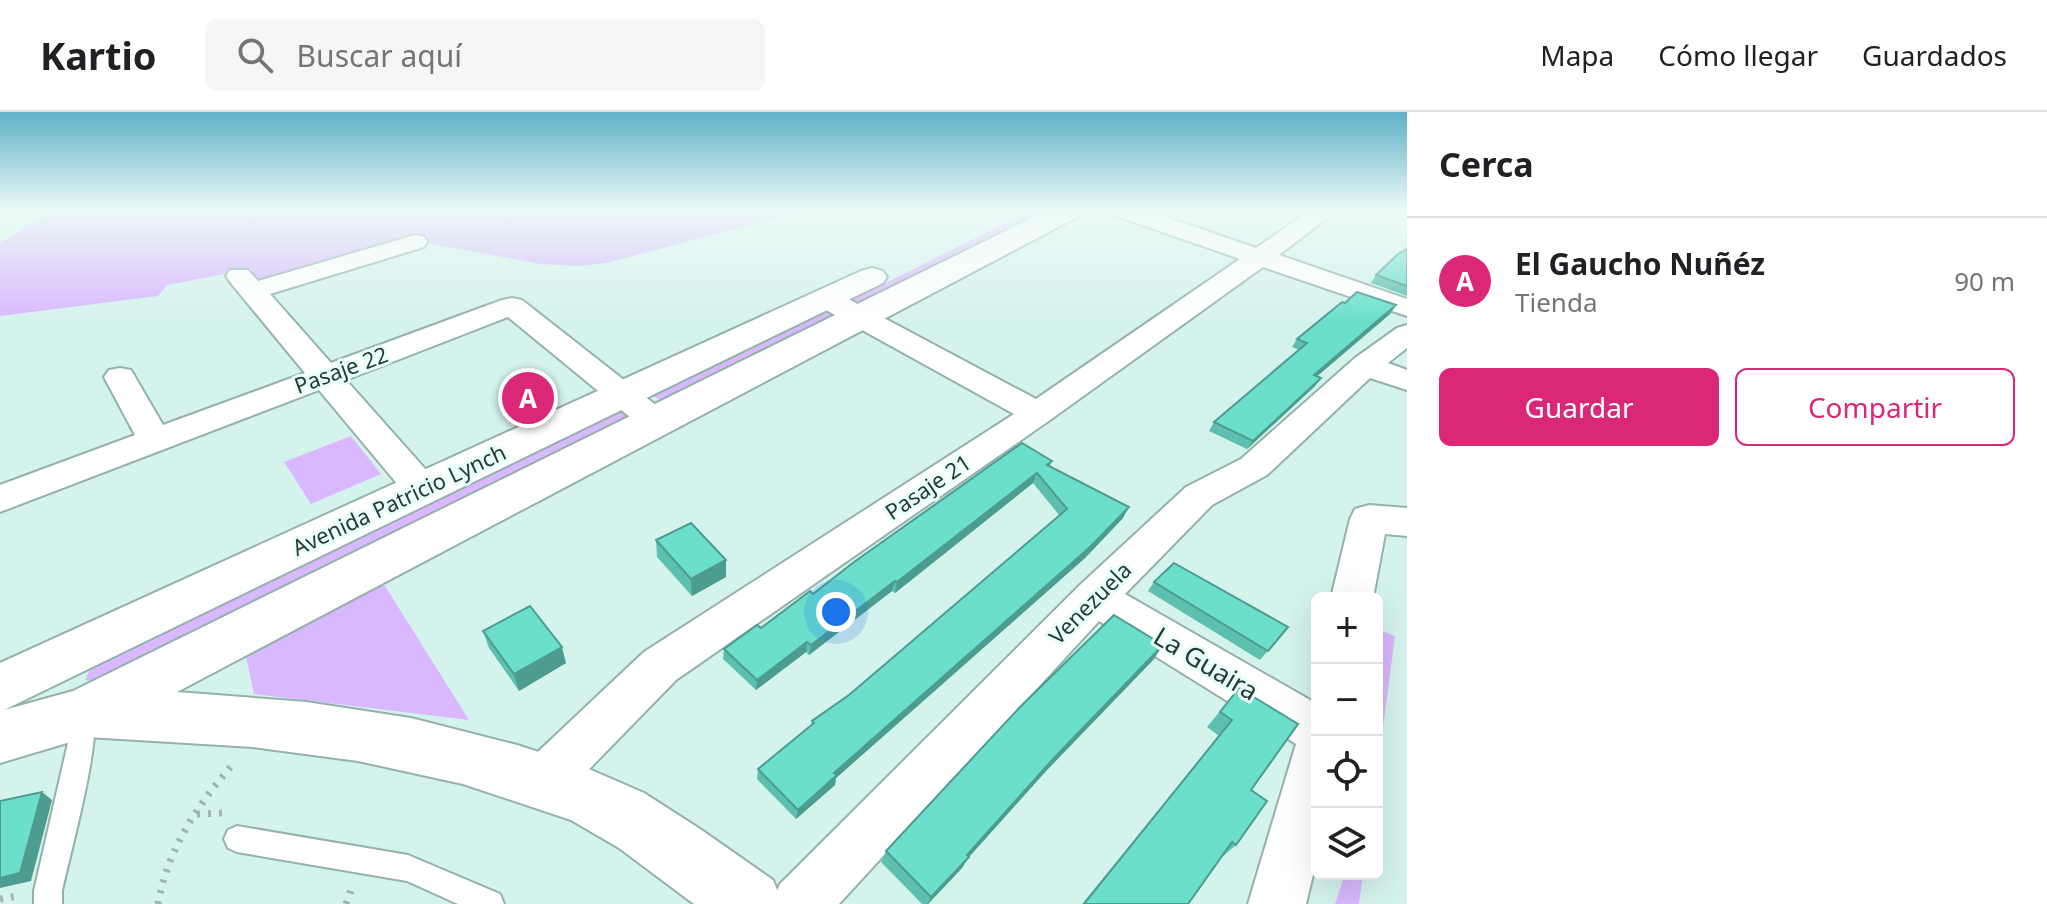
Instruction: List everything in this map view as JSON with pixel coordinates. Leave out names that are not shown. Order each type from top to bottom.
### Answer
[{"type":"street","points":[[399,246],[246,284],[422,489]]},
{"type":"street","name":"Avenida Patricio Lynch","points":[[84,713],[654,420],[951,246]]},
{"type":"street","name":"Avenida Patricio Lynch","points":[[15,681],[621,396],[843,308],[987,246]]},
{"type":"street","points":[[1222,246],[1407,308]]},
{"type":"street","name":"Pasaje 21","points":[[542,782],[660,666],[1038,413],[1276,246]]},
{"type":"street","name":"Pasaje 22","points":[[0,499],[512,306],[654,420]]},
{"type":"street","points":[[843,308],[1038,413]]},
{"type":"street","name":"Venezuela","points":[[800,904],[1095,597],[1199,496],[1254,467],[1366,365],[1407,334]]},
{"type":"street","points":[[1366,365],[1407,381]]},
{"type":"street","points":[[120,377],[155,440]]},
{"type":"street","points":[[1353,592],[1369,519],[1407,522]]},
{"type":"street","name":"La Guaira","points":[[1095,597],[1311,726]]},
{"type":"street","points":[[15,681],[61,708],[84,713],[241,718],[324,728],[469,758],[603,804],[671,847],[749,904]]},
{"type":"street","points":[[0,737],[84,713]]},
{"type":"street","points":[[1277,904],[1311,776]]},
{"type":"lane","points":[[48,904],[48,891],[72,787],[84,713]]},
{"type":"lane","points":[[237,839],[408,868],[490,904]]},
{"type":"path","points":[[158,904],[162,876],[189,826],[219,779],[239,757]]},
{"type":"shaded area","points":[[0,246],[390,246],[259,284],[251,269],[167,285],[158,296],[0,316]]},
{"type":"shaded area","points":[[443,246],[671,246],[606,263],[579,266],[541,264]]},
{"type":"shaded area","points":[[959,246],[980,246],[861,305],[850,301]]},
{"type":"shaded area","points":[[822,312],[835,315],[834,319],[663,402],[653,396],[659,390]]},
{"type":"shaded area","points":[[623,411],[629,415],[625,422],[97,682],[85,680],[91,667],[611,413]]},
{"type":"shaded area","points":[[351,436],[381,474],[311,504],[284,462]]},
{"type":"shaded area","points":[[380,578],[469,720],[254,694],[243,643]]},
{"type":"shaded area","points":[[1383,632],[1395,636],[1383,727]]},
{"type":"shaded area","points":[[1343,880],[1362,880],[1359,904],[1335,904]]},
{"type":"building","points":[[1407,249],[1407,286],[1376,275],[1398,254]]},
{"type":"building","points":[[1357,292],[1396,305],[1314,375],[1321,378],[1253,441],[1214,422],[1307,343],[1297,339]]},
{"type":"building","points":[[1022,443],[1052,461],[1047,465],[1129,507],[1090,547],[834,773],[837,775],[798,810],[758,769],[1067,509],[1037,473],[897,582],[811,645],[807,642],[757,680],[724,649],[757,625],[761,628],[810,591],[813,594]]},
{"type":"building","points":[[691,523],[726,560],[691,579],[656,540]]},
{"type":"building","points":[[1174,563],[1288,627],[1268,651],[1154,582]]},
{"type":"building","points":[[530,606],[562,647],[514,674],[483,631]]},
{"type":"building","points":[[1114,615],[1163,645],[1053,759],[931,897],[886,851],[1020,707]]},
{"type":"building","points":[[1239,688],[1298,724],[1251,790],[1267,801],[1236,845],[1232,842],[1188,904],[1084,904],[1232,720],[1220,712]]},
{"type":"building","points":[[42,792],[20,873],[0,878],[0,801]]},
{"type":"place","name":"El Gaucho Nuñéz","points":[[528,398]]}]
